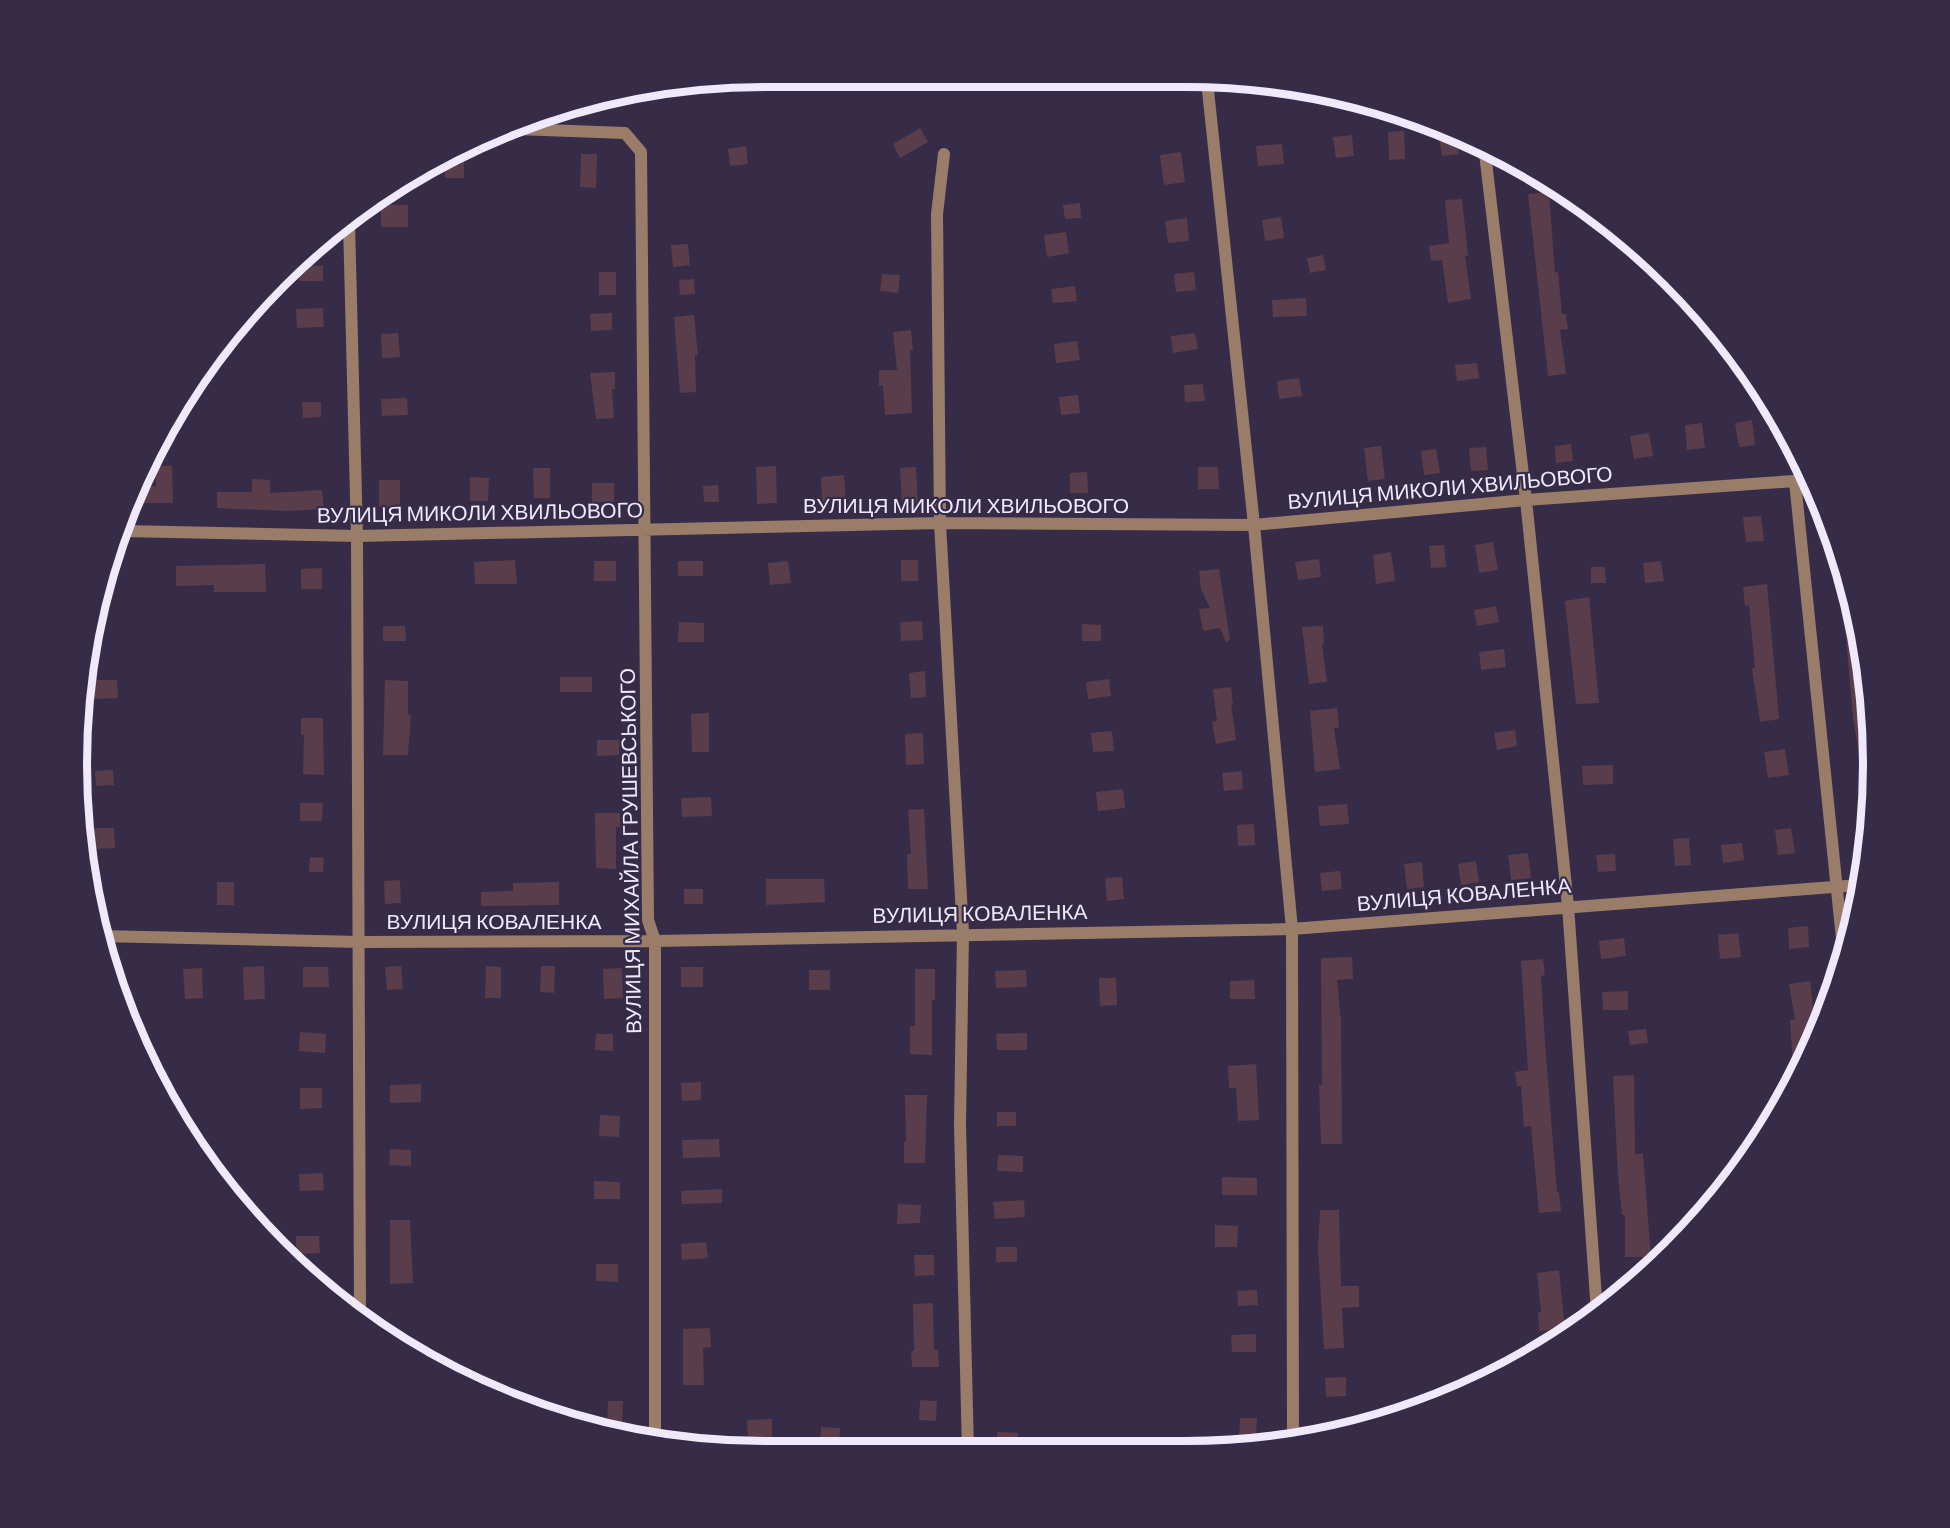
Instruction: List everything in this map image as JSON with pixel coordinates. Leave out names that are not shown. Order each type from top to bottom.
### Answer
[{"type":"street","points":[[1208,87],[1254,525],[1292,929],[1293,1432]]},
{"type":"street","name":"ВУЛИЦЯ МИХАЙЛА ГРУШЕВСЬКОГО","points":[[529,129],[625,133],[641,152],[648,920],[655,941],[655,1432]]},
{"type":"street","points":[[944,154],[937,214],[940,523],[963,933],[960,1125],[968,1441]]},
{"type":"street","points":[[1485,157],[1526,500],[1568,906],[1596,1302]]},
{"type":"street","points":[[349,229],[357,536],[360,1307]]},
{"type":"street","name":"ВУЛИЦЯ МИКОЛИ ХВИЛЬОВОГО","points":[[129,531],[357,536],[940,523],[1254,525],[1526,500],[1800,481]]},
{"type":"street","points":[[1795,482],[1842,931]]},
{"type":"street","name":"ВУЛИЦЯ КОВАЛЕНКА","points":[[109,936],[359,942],[655,941],[963,933],[1292,929],[1852,886]]},
{"type":"building","points":[[920,128],[928,142],[900,158],[893,144]]},
{"type":"building","points":[[1404,131],[1405,159],[1389,160],[1388,132]]},
{"type":"building","points":[[1352,135],[1354,156],[1336,158],[1333,137]]},
{"type":"building","points":[[1439,137],[1458,145],[1459,154],[1442,156]]},
{"type":"building","points":[[1282,144],[1284,164],[1258,166],[1256,146]]},
{"type":"building","points":[[746,146],[748,164],[730,166],[728,149]]},
{"type":"building","points":[[1181,152],[1185,182],[1164,185],[1160,155]]},
{"type":"building","points":[[581,154],[597,154],[596,188],[580,187]]},
{"type":"building","points":[[464,158],[464,178],[445,178],[445,168]]},
{"type":"building","points":[[1549,193],[1555,273],[1558,272],[1562,314],[1566,314],[1568,329],[1560,330],[1566,374],[1548,376],[1528,194]]},
{"type":"building","points":[[1462,199],[1468,256],[1465,256],[1471,299],[1448,303],[1442,260],[1431,261],[1429,246],[1449,243],[1445,200]]},
{"type":"building","points":[[1080,203],[1081,218],[1065,219],[1063,205]]},
{"type":"building","points":[[408,205],[408,227],[381,227],[381,206]]},
{"type":"building","points":[[1281,217],[1284,238],[1265,241],[1262,220]]},
{"type":"building","points":[[1187,218],[1189,241],[1168,243],[1165,221]]},
{"type":"building","points":[[1066,232],[1069,253],[1047,257],[1044,235]]},
{"type":"building","points":[[688,244],[690,265],[673,267],[671,245]]},
{"type":"building","points":[[1323,255],[1326,270],[1310,273],[1307,258]]},
{"type":"building","points":[[307,265],[323,266],[323,281],[299,281],[299,272]]},
{"type":"building","points":[[599,272],[616,272],[616,295],[599,295]]},
{"type":"building","points":[[1194,272],[1196,290],[1176,292],[1174,274]]},
{"type":"building","points":[[882,274],[900,275],[898,293],[880,291]]},
{"type":"building","points":[[694,279],[695,294],[680,295],[679,280]]},
{"type":"building","points":[[1075,286],[1077,301],[1053,303],[1051,289]]},
{"type":"building","points":[[1306,298],[1307,316],[1273,317],[1272,300]]},
{"type":"building","points":[[323,308],[324,327],[297,328],[296,309]]},
{"type":"building","points":[[612,313],[612,330],[591,331],[590,314]]},
{"type":"building","points":[[694,315],[698,355],[695,355],[696,392],[680,393],[674,317]]},
{"type":"building","points":[[911,330],[912,413],[885,415],[883,386],[879,386],[879,370],[897,370],[893,332]]},
{"type":"building","points":[[398,333],[400,357],[382,358],[381,334]]},
{"type":"building","points":[[1195,333],[1198,349],[1173,353],[1171,336]]},
{"type":"building","points":[[1077,341],[1080,360],[1056,363],[1054,344]]},
{"type":"building","points":[[1477,363],[1479,378],[1457,381],[1455,365]]},
{"type":"building","points":[[615,372],[615,389],[612,389],[614,418],[596,419],[590,373]]},
{"type":"building","points":[[1299,378],[1302,396],[1279,399],[1277,381]]},
{"type":"building","points":[[1203,384],[1205,401],[1185,402],[1184,385]]},
{"type":"building","points":[[1078,395],[1080,413],[1061,415],[1059,397]]},
{"type":"building","points":[[407,398],[408,415],[382,416],[381,399]]},
{"type":"building","points":[[302,402],[321,402],[321,417],[303,418]]},
{"type":"building","points":[[1752,420],[1755,445],[1739,447],[1735,423]]},
{"type":"building","points":[[1702,423],[1705,448],[1687,450],[1685,425]]},
{"type":"building","points":[[1649,433],[1653,456],[1634,459],[1630,436]]},
{"type":"building","points":[[1571,444],[1573,461],[1556,463],[1555,446]]},
{"type":"building","points":[[1381,446],[1385,479],[1368,481],[1364,448]]},
{"type":"building","points":[[1486,447],[1488,470],[1471,471],[1469,448]]},
{"type":"building","points":[[1436,449],[1440,473],[1424,475],[1421,451]]},
{"type":"building","points":[[157,466],[172,466],[173,503],[140,503],[147,487],[156,486]]},
{"type":"building","points":[[776,466],[777,503],[757,504],[756,467]]},
{"type":"building","points":[[916,467],[918,504],[902,505],[900,468]]},
{"type":"building","points":[[1198,467],[1218,467],[1219,489],[1198,489]]},
{"type":"building","points":[[533,468],[550,468],[550,498],[534,498]]},
{"type":"building","points":[[1087,472],[1088,493],[1070,493],[1070,473]]},
{"type":"building","points":[[844,475],[846,502],[822,503],[821,477]]},
{"type":"building","points":[[470,477],[489,478],[488,501],[470,501]]},
{"type":"building","points":[[252,479],[270,480],[270,493],[322,490],[324,509],[288,511],[217,508],[217,492],[252,492]]},
{"type":"building","points":[[379,480],[400,480],[400,508],[379,507]]},
{"type":"building","points":[[592,483],[614,483],[614,502],[592,502]]},
{"type":"building","points":[[718,485],[719,502],[704,502],[703,486]]},
{"type":"building","points":[[1761,516],[1764,541],[1746,542],[1743,517]]},
{"type":"building","points":[[1493,542],[1498,570],[1479,573],[1475,545]]},
{"type":"building","points":[[1444,545],[1446,567],[1431,568],[1429,546]]},
{"type":"building","points":[[1391,552],[1395,581],[1376,584],[1373,555]]},
{"type":"building","points":[[1319,559],[1321,577],[1298,580],[1295,562]]},
{"type":"building","points":[[515,560],[517,584],[475,584],[474,562]]},
{"type":"building","points":[[901,560],[918,560],[918,581],[901,581]]},
{"type":"building","points":[[594,561],[616,561],[616,581],[594,581]]},
{"type":"building","points":[[678,561],[703,561],[703,576],[678,576]]},
{"type":"building","points":[[788,561],[791,583],[770,585],[768,563]]},
{"type":"building","points":[[1661,561],[1664,581],[1645,583],[1643,563]]},
{"type":"building","points":[[265,564],[266,592],[214,592],[214,585],[176,586],[176,566]]},
{"type":"building","points":[[1591,567],[1605,567],[1606,583],[1591,583]]},
{"type":"building","points":[[322,568],[322,589],[301,589],[301,569]]},
{"type":"building","points":[[1219,569],[1230,640],[1226,642],[1220,628],[1203,631],[1199,609],[1210,608],[1201,589],[1199,571]]},
{"type":"building","points":[[1767,584],[1779,719],[1760,722],[1752,668],[1755,668],[1749,605],[1745,606],[1743,587]]},
{"type":"building","points":[[1589,597],[1599,703],[1576,704],[1565,601]]},
{"type":"building","points":[[1496,606],[1499,622],[1477,626],[1474,610]]},
{"type":"building","points":[[1844,615],[1846,615],[1850,632],[1857,676],[1862,720],[1863,765],[1861,765],[1853,718]]},
{"type":"building","points":[[922,621],[923,640],[901,641],[900,622]]},
{"type":"building","points":[[679,622],[704,623],[704,642],[678,642]]},
{"type":"building","points":[[1082,624],[1101,625],[1101,641],[1082,641]]},
{"type":"building","points":[[383,626],[405,626],[406,641],[383,641]]},
{"type":"building","points":[[1323,626],[1324,643],[1322,644],[1327,682],[1309,684],[1302,627]]},
{"type":"building","points":[[1504,649],[1506,667],[1481,670],[1479,652]]},
{"type":"building","points":[[925,671],[926,697],[911,698],[909,673]]},
{"type":"building","points":[[560,677],[592,677],[592,692],[560,692]]},
{"type":"building","points":[[1109,679],[1111,696],[1088,699],[1086,682]]},
{"type":"building","points":[[93,680],[117,680],[118,698],[94,699]]},
{"type":"building","points":[[385,680],[408,681],[408,715],[411,715],[408,755],[383,755]]},
{"type":"building","points":[[1231,687],[1236,740],[1216,744],[1212,722],[1217,721],[1213,689]]},
{"type":"building","points":[[1337,708],[1339,728],[1334,728],[1340,769],[1315,772],[1310,711]]},
{"type":"building","points":[[709,713],[709,752],[692,752],[691,714]]},
{"type":"building","points":[[301,718],[323,718],[324,775],[303,774],[304,735],[301,735]]},
{"type":"building","points":[[1515,730],[1517,746],[1497,750],[1494,733]]},
{"type":"building","points":[[1112,731],[1114,751],[1093,752],[1091,733]]},
{"type":"building","points":[[923,733],[924,764],[906,765],[905,734]]},
{"type":"building","points":[[597,740],[619,740],[619,755],[597,756]]},
{"type":"building","points":[[1785,749],[1789,775],[1768,778],[1764,752]]},
{"type":"building","points":[[1613,765],[1613,784],[1583,785],[1582,766]]},
{"type":"building","points":[[113,770],[114,785],[96,786],[95,771]]},
{"type":"building","points":[[1242,771],[1243,789],[1224,791],[1222,773]]},
{"type":"building","points":[[1123,789],[1125,808],[1098,811],[1096,792]]},
{"type":"building","points":[[711,797],[712,816],[682,817],[681,798]]},
{"type":"building","points":[[300,803],[323,803],[322,821],[300,821]]},
{"type":"building","points":[[1347,804],[1349,824],[1320,826],[1318,806]]},
{"type":"building","points":[[924,809],[928,889],[908,889],[907,854],[911,854],[908,810]]},
{"type":"building","points":[[595,813],[620,813],[620,827],[616,827],[616,869],[596,868]]},
{"type":"building","points":[[1254,824],[1255,845],[1238,846],[1237,825]]},
{"type":"building","points":[[93,828],[114,828],[115,848],[94,849]]},
{"type":"building","points":[[1791,828],[1795,853],[1778,855],[1775,830]]},
{"type":"building","points":[[1689,838],[1691,865],[1675,866],[1673,839]]},
{"type":"building","points":[[1742,843],[1744,860],[1723,863],[1721,845]]},
{"type":"building","points":[[1528,853],[1531,878],[1511,880],[1508,855]]},
{"type":"building","points":[[1615,854],[1616,871],[1598,872],[1596,855]]},
{"type":"building","points":[[310,857],[324,858],[323,872],[309,872]]},
{"type":"building","points":[[1476,861],[1479,882],[1461,885],[1458,864]]},
{"type":"building","points":[[1422,862],[1424,887],[1407,889],[1404,864]]},
{"type":"building","points":[[1340,871],[1342,889],[1322,891],[1320,873]]},
{"type":"building","points":[[1122,877],[1124,899],[1107,901],[1105,878]]},
{"type":"building","points":[[766,879],[824,879],[825,902],[766,905]]},
{"type":"building","points":[[400,880],[401,903],[385,904],[384,881]]},
{"type":"building","points":[[217,882],[234,882],[234,905],[217,905]]},
{"type":"building","points":[[559,882],[559,905],[481,906],[481,892],[513,891],[513,883]]},
{"type":"building","points":[[684,889],[703,889],[703,904],[684,904]]},
{"type":"building","points":[[1808,926],[1809,947],[1789,949],[1788,928]]},
{"type":"building","points":[[1738,933],[1741,957],[1720,959],[1718,935]]},
{"type":"building","points":[[1624,938],[1626,956],[1601,959],[1599,941]]},
{"type":"building","points":[[1352,957],[1353,979],[1337,980],[1341,1021],[1342,1144],[1321,1144],[1319,1085],[1322,1085],[1321,958]]},
{"type":"building","points":[[1543,959],[1545,975],[1541,976],[1545,1043],[1557,1192],[1559,1192],[1561,1211],[1539,1213],[1531,1126],[1524,1127],[1521,1086],[1517,1086],[1515,1072],[1528,1070],[1521,961]]},
{"type":"building","points":[[264,966],[265,999],[244,1000],[243,967]]},
{"type":"building","points":[[401,966],[403,989],[387,990],[385,967]]},
{"type":"building","points":[[486,966],[501,967],[501,998],[485,998]]},
{"type":"building","points":[[541,966],[555,966],[554,993],[540,992]]},
{"type":"building","points":[[303,967],[328,967],[329,987],[303,987]]},
{"type":"building","points":[[681,967],[703,967],[703,987],[681,987]]},
{"type":"building","points":[[202,968],[203,998],[185,999],[183,969]]},
{"type":"building","points":[[622,968],[623,998],[604,999],[603,969]]},
{"type":"building","points":[[915,969],[935,969],[935,1000],[932,1000],[932,1055],[910,1054],[910,1026],[915,1026]]},
{"type":"building","points":[[809,970],[830,970],[830,990],[809,990]]},
{"type":"building","points":[[1026,970],[1027,987],[996,988],[995,971]]},
{"type":"building","points":[[1099,978],[1116,978],[1117,1005],[1100,1006]]},
{"type":"building","points":[[1254,980],[1255,999],[1230,999],[1230,981]]},
{"type":"building","points":[[1810,981],[1814,1015],[1793,1063],[1790,1020],[1795,1019],[1789,984]]},
{"type":"building","points":[[1628,991],[1628,1010],[1603,1010],[1602,992]]},
{"type":"building","points":[[1646,1029],[1648,1043],[1630,1045],[1628,1031]]},
{"type":"building","points":[[300,1032],[326,1034],[325,1053],[299,1051]]},
{"type":"building","points":[[1027,1033],[1027,1050],[997,1050],[996,1034]]},
{"type":"building","points":[[596,1034],[613,1034],[613,1051],[595,1050]]},
{"type":"building","points":[[1256,1064],[1259,1120],[1238,1121],[1236,1088],[1229,1088],[1228,1066]]},
{"type":"building","points":[[1634,1075],[1635,1154],[1643,1154],[1650,1257],[1625,1257],[1625,1215],[1622,1215],[1618,1175],[1613,1076]]},
{"type":"building","points":[[701,1082],[701,1100],[682,1101],[681,1083]]},
{"type":"building","points":[[421,1084],[421,1102],[390,1103],[390,1085]]},
{"type":"building","points":[[300,1088],[322,1088],[322,1108],[300,1109]]},
{"type":"building","points":[[905,1095],[927,1095],[925,1163],[904,1163]]},
{"type":"building","points":[[997,1112],[1016,1112],[1016,1126],[997,1126]]},
{"type":"building","points":[[600,1115],[620,1116],[619,1137],[599,1136]]},
{"type":"building","points":[[719,1139],[720,1157],[683,1158],[682,1140]]},
{"type":"building","points":[[390,1149],[411,1150],[411,1166],[389,1165]]},
{"type":"building","points":[[998,1155],[1023,1156],[1023,1172],[997,1171]]},
{"type":"building","points":[[323,1173],[324,1190],[300,1191],[299,1174]]},
{"type":"building","points":[[1222,1177],[1257,1178],[1257,1195],[1222,1195]]},
{"type":"building","points":[[594,1181],[620,1182],[620,1199],[594,1199]]},
{"type":"building","points":[[722,1189],[722,1203],[682,1204],[681,1191]]},
{"type":"building","points":[[1024,1200],[1025,1217],[995,1219],[993,1202]]},
{"type":"building","points":[[898,1204],[921,1205],[920,1223],[897,1224]]},
{"type":"building","points":[[1320,1210],[1339,1210],[1341,1286],[1359,1286],[1359,1307],[1342,1308],[1344,1348],[1324,1349],[1318,1248]]},
{"type":"building","points":[[390,1220],[410,1220],[413,1283],[390,1284]]},
{"type":"building","points":[[1215,1225],[1238,1226],[1237,1247],[1215,1247]]},
{"type":"building","points":[[296,1236],[319,1236],[320,1253],[296,1253]]},
{"type":"building","points":[[706,1242],[708,1258],[682,1260],[681,1244]]},
{"type":"building","points":[[996,1247],[1017,1247],[1017,1262],[996,1262]]},
{"type":"building","points":[[914,1255],[934,1255],[934,1275],[915,1276]]},
{"type":"building","points":[[596,1264],[618,1264],[618,1282],[596,1281]]},
{"type":"building","points":[[1559,1270],[1565,1325],[1558,1330],[1539,1331],[1538,1312],[1541,1312],[1537,1273]]},
{"type":"building","points":[[1257,1290],[1258,1305],[1238,1306],[1237,1291]]},
{"type":"building","points":[[933,1303],[934,1350],[938,1350],[939,1367],[912,1367],[913,1304]]},
{"type":"building","points":[[710,1328],[711,1347],[703,1348],[704,1385],[683,1385],[683,1329]]},
{"type":"building","points":[[1256,1334],[1256,1352],[1232,1352],[1231,1335]]},
{"type":"building","points":[[1346,1377],[1346,1396],[1326,1397],[1325,1378]]},
{"type":"building","points":[[920,1400],[937,1401],[936,1421],[919,1420]]},
{"type":"building","points":[[608,1401],[623,1401],[622,1426],[607,1422]]},
{"type":"building","points":[[1240,1418],[1257,1418],[1256,1437],[1239,1438]]},
{"type":"building","points":[[772,1419],[772,1437],[748,1437],[747,1420]]},
{"type":"building","points":[[821,1427],[840,1428],[839,1441],[820,1441]]},
{"type":"building","points":[[997,1432],[1018,1433],[1018,1441],[997,1441]]}]
